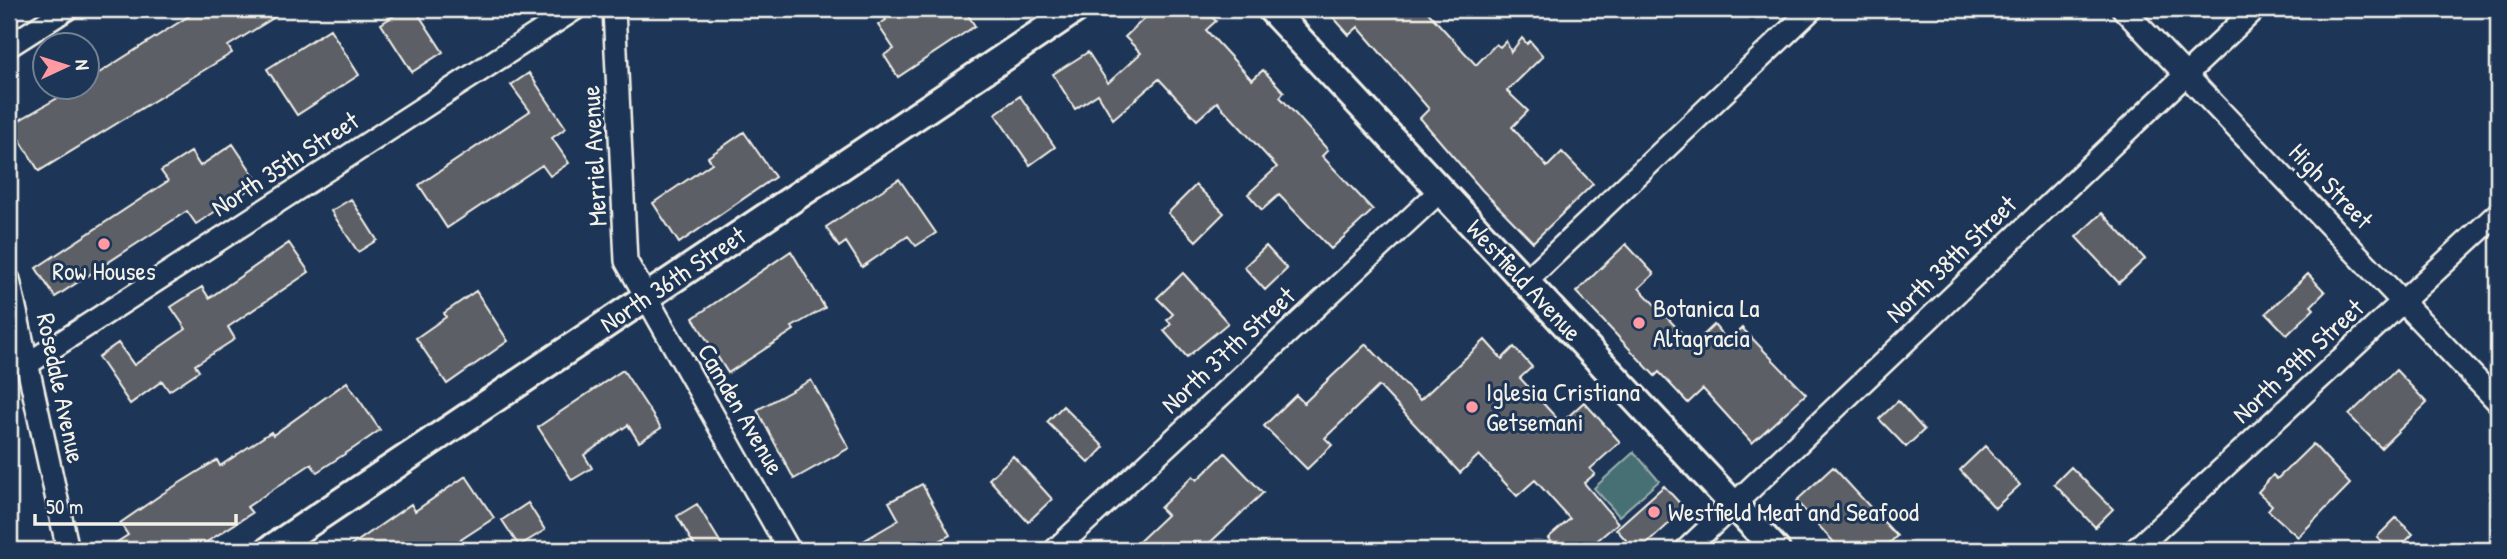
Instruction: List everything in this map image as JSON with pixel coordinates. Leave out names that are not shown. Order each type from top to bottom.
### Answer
[{"type":"street","points":[[9,46],[67,9]]},
{"type":"street","name":"North 35th Street","points":[[26,365],[575,9]]},
{"type":"street","name":"Merriel Avenue","points":[[614,9],[626,261],[645,296]]},
{"type":"street","name":"North 36th Street","points":[[269,550],[1076,9]]},
{"type":"street","name":"Westfield Avenue","points":[[1272,9],[1439,192],[1526,281],[1776,550]]},
{"type":"street","points":[[1526,281],[1812,9]]},
{"type":"street","name":"High Street","points":[[2123,9],[2498,402]]},
{"type":"street","name":"North 38th Street","points":[[1686,550],[2255,9]]},
{"type":"street","name":"North 37th Street","points":[[1055,550],[1439,192]]},
{"type":"street","name":"North 39th Street","points":[[2135,550],[2498,213]]},
{"type":"street","name":"Rosedale Avenue","points":[[9,279],[68,550]]},
{"type":"street","name":"Camden Avenue","points":[[645,296],[789,550]]},
{"type":"green space","points":[[1634,452],[1659,481],[1619,516],[1594,488]]},
{"type":"building","points":[[200,9],[288,9],[228,46],[232,53],[39,171],[11,125],[51,102],[102,102],[102,71]]},
{"type":"building","points":[[404,9],[415,9],[443,52],[412,72],[381,24]]},
{"type":"building","points":[[879,9],[964,9],[975,26],[898,77],[884,55],[894,49],[878,25],[886,20]]},
{"type":"building","points":[[1154,9],[1204,9],[1216,21],[1206,30],[1252,80],[1263,70],[1284,92],[1280,97],[1328,150],[1322,156],[1373,210],[1331,249],[1279,195],[1262,210],[1248,194],[1277,167],[1217,102],[1197,120],[1159,79],[1113,119],[1098,94],[1075,109],[1053,74],[1088,52],[1108,83],[1141,53],[1125,37]]},
{"type":"building","points":[[1326,9],[1425,9],[1476,65],[1496,44],[1500,47],[1506,41],[1511,52],[1522,38],[1527,44],[1530,41],[1543,56],[1507,91],[1528,111],[1512,127],[1547,167],[1562,152],[1593,184],[1533,242],[1482,190],[1420,118],[1429,109],[1358,27],[1349,35]]},
{"type":"building","points":[[330,29],[359,75],[297,115],[267,69]]},
{"type":"building","points":[[529,73],[566,128],[552,138],[569,163],[550,176],[542,165],[447,228],[419,185],[530,111],[511,85]]},
{"type":"building","points":[[1020,96],[1055,147],[1030,165],[995,114]]},
{"type":"building","points":[[744,132],[775,177],[679,243],[653,203],[712,163],[708,157]]},
{"type":"building","points":[[233,144],[259,183],[196,224],[187,211],[55,297],[36,268],[168,181],[161,171],[191,152],[200,166]]},
{"type":"building","points":[[899,179],[936,233],[916,246],[908,236],[862,267],[846,242],[839,247],[826,227]]},
{"type":"building","points":[[1196,185],[1224,213],[1196,241],[1168,213]]},
{"type":"building","points":[[351,199],[377,240],[358,252],[331,211]]},
{"type":"building","points":[[2102,213],[2145,259],[2119,283],[2076,237]]},
{"type":"building","points":[[289,243],[309,272],[228,327],[235,339],[195,365],[199,371],[169,391],[162,381],[130,404],[98,357],[118,343],[134,365],[186,329],[171,307],[202,287],[209,298]]},
{"type":"building","points":[[1626,244],[1654,274],[1639,288],[1693,345],[1714,325],[1728,341],[1742,328],[1806,394],[1752,443],[1703,389],[1688,403],[1659,372],[1655,376],[1576,292]]},
{"type":"building","points":[[1266,246],[1287,269],[1265,290],[1244,267]]},
{"type":"building","points":[[791,251],[825,308],[792,327],[794,330],[728,373],[693,318]]},
{"type":"building","points":[[1183,273],[1228,323],[1187,357],[1164,331],[1171,324],[1167,320],[1173,314],[1157,298]]},
{"type":"building","points":[[2308,274],[2325,292],[2311,306],[2314,309],[2287,335],[2266,313]]},
{"type":"building","points":[[476,291],[508,341],[447,384],[416,338],[446,317],[444,313]]},
{"type":"building","points":[[1485,340],[1502,359],[1514,347],[1532,367],[1520,378],[1561,423],[1584,402],[1620,442],[1590,469],[1595,474],[1584,483],[1618,523],[1586,550],[1558,550],[1548,538],[1570,519],[1535,480],[1517,496],[1479,455],[1460,473],[1379,386],[1325,438],[1332,445],[1307,469],[1264,426],[1296,395],[1304,403],[1366,344],[1420,400]]},
{"type":"building","points":[[623,370],[661,428],[639,442],[628,425],[584,455],[592,468],[572,480],[538,427]]},
{"type":"building","points":[[2396,370],[2427,403],[2381,448],[2349,415]]},
{"type":"building","points":[[811,380],[849,448],[794,479],[757,410]]},
{"type":"building","points":[[347,382],[380,430],[317,472],[311,464],[247,507],[252,513],[194,550],[105,550],[128,535],[120,523],[217,460],[220,466],[271,432],[273,435]]},
{"type":"building","points":[[1898,401],[1924,430],[1906,447],[1879,419]]},
{"type":"building","points":[[1063,406],[1104,447],[1089,463],[1047,422]]},
{"type":"building","points":[[2313,444],[2350,484],[2298,537],[2268,510],[2272,505],[2258,492],[2273,475],[2277,479]]},
{"type":"building","points":[[1985,446],[2020,485],[1995,508],[1960,470]]},
{"type":"building","points":[[1225,453],[1263,493],[1202,550],[1130,550],[1167,515],[1160,508],[1193,476],[1197,480]]},
{"type":"building","points":[[1013,456],[1052,499],[1028,522],[989,479]]},
{"type":"building","points":[[1833,467],[1897,536],[1882,550],[1841,550],[1796,501]]},
{"type":"building","points":[[2071,467],[2113,509],[2095,527],[2054,484]]},
{"type":"building","points":[[466,476],[494,518],[445,550],[345,550],[411,504],[415,511]]},
{"type":"building","points":[[922,484],[950,535],[923,550],[848,550],[899,520],[889,502]]},
{"type":"building","points":[[1664,486],[1685,509],[1640,550],[1635,550],[1616,529]]},
{"type":"building","points":[[528,503],[545,530],[519,546],[502,520]]},
{"type":"building","points":[[697,504],[725,550],[697,550],[677,516]]},
{"type":"building","points":[[2396,518],[2413,534],[2397,550],[2391,550],[2377,537]]},
{"type":"place","name":"Row Houses","points":[[104,244]]},
{"type":"place","name":"Botanica La Altagracia","points":[[1639,323]]},
{"type":"place","name":"Iglesia Cristiana Getsemani","points":[[1472,407]]},
{"type":"place","name":"Westfield Meat and Seafood","points":[[1654,512]]}]
